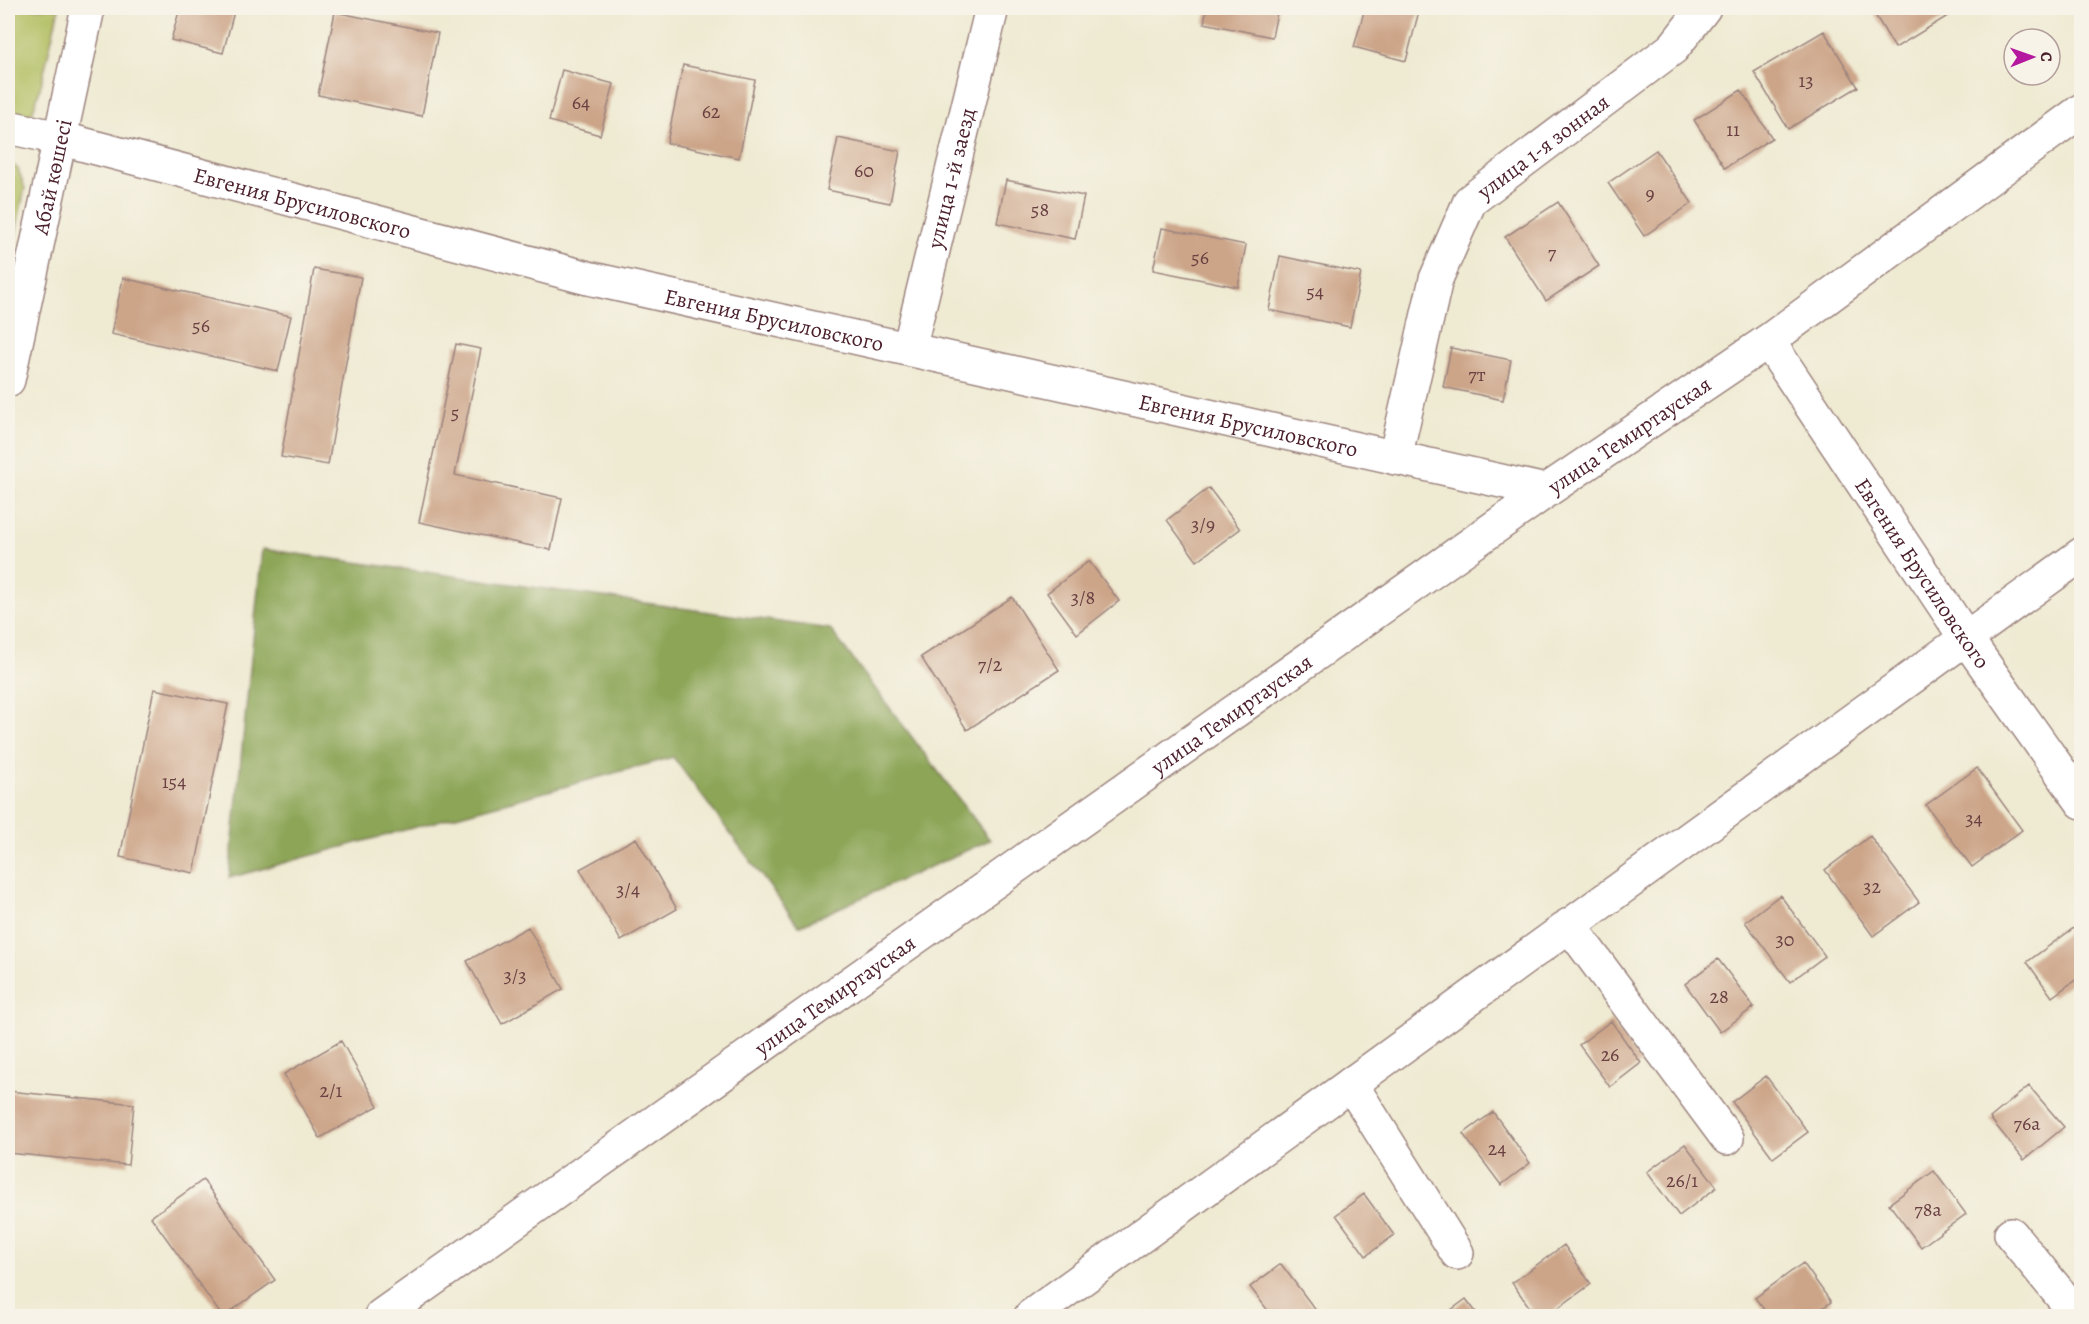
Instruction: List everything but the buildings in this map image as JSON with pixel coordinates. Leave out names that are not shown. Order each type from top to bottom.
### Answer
[{"type":"street","name":"Абай көшесі","points":[[8,380],[88,8]]},
{"type":"street","name":"улица 1-й заезд","points":[[909,349],[992,8]]},
{"type":"street","name":"улица 1-я зонная","points":[[1395,458],[1436,279],[1470,201],[1673,48],[1704,8]]},
{"type":"street","name":"улица Темиртауская","points":[[381,1317],[1546,491],[1768,341],[2082,110]]},
{"type":"street","name":"Евгения Брусиловского","points":[[8,127],[59,138],[588,278],[1546,491]]},
{"type":"street","name":"Евгения Брусиловского","points":[[1768,341],[1965,637],[2082,802]]},
{"type":"street","points":[[1031,1317],[2082,554]]},
{"type":"street","points":[[1569,926],[1727,1138]]},
{"type":"street","points":[[1351,1084],[1457,1253]]},
{"type":"street","points":[[2011,1234],[2078,1317]]},
{"type":"green space","points":[[8,8],[59,8],[32,114],[19,120],[8,119]]},
{"type":"green space","points":[[8,161],[18,169],[25,188],[8,269]]},
{"type":"green space","points":[[262,549],[830,629],[990,840],[799,926],[673,757],[229,878]]}]
